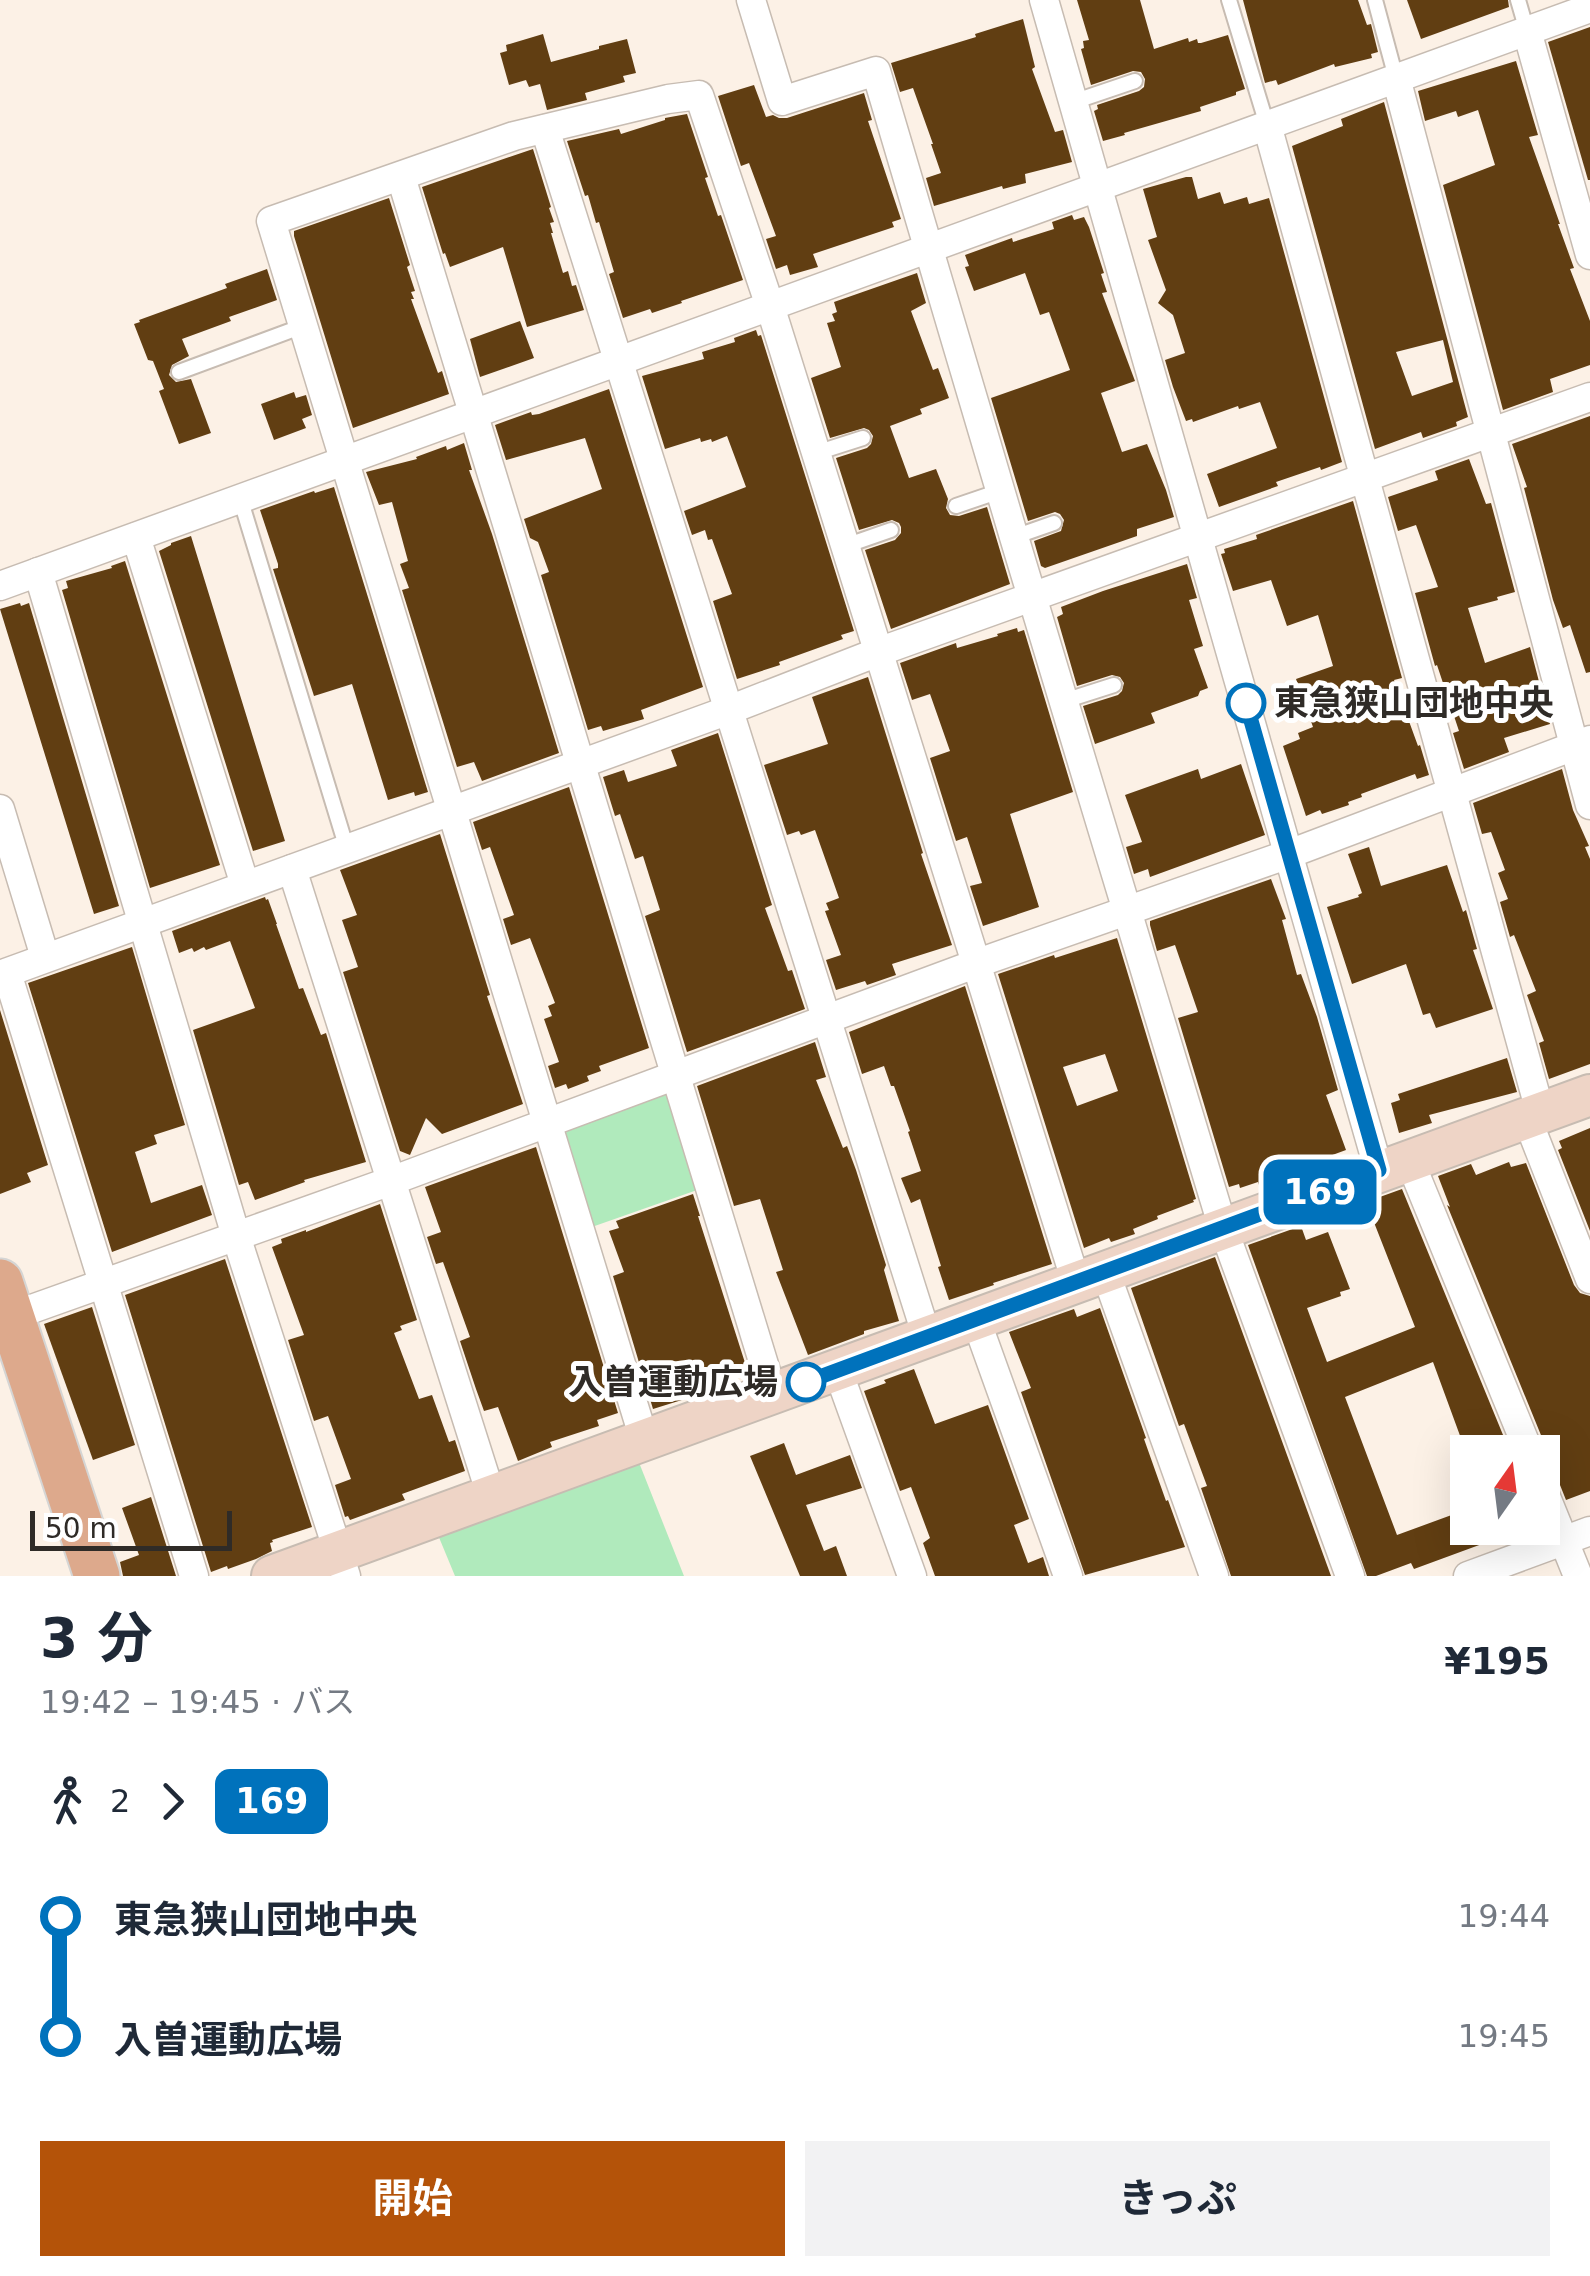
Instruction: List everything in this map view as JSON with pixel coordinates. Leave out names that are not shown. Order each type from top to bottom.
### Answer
[{"type":"main road","points":[[6,1299],[96,1576]]},
{"type":"street","points":[[751,0],[782,100],[876,71],[1222,1228],[1350,1576]]},
{"type":"street","points":[[1044,0],[1289,854],[1394,1165],[1520,1435]]},
{"type":"street","points":[[0,586],[1590,8]]},
{"type":"street","points":[[1527,30],[1590,255]]},
{"type":"street","points":[[1396,78],[1582,743],[1590,805]]},
{"type":"street","points":[[644,1439],[272,221],[514,136],[699,94],[770,306],[976,964],[1206,1574]]},
{"type":"street","points":[[1267,125],[1450,792],[1533,1114],[1590,1279]]},
{"type":"street","points":[[545,128],[928,1337]]},
{"type":"street","points":[[401,177],[773,1394]]},
{"type":"street","points":[[194,1576],[4,974],[581,765],[878,652],[1590,397]]},
{"type":"street","points":[[136,536],[245,885]]},
{"type":"street","points":[[38,572],[236,1236],[342,1564]]},
{"type":"street","points":[[6,1299],[102,1284],[976,964],[1289,854],[1582,743]]},
{"type":"street","points":[[0,809],[45,957]]},
{"type":"street","points":[[292,869],[491,1495]]},
{"type":"street","points":[[272,1576],[342,1564],[491,1495],[1590,1094]]},
{"type":"street","points":[[976,1320],[1068,1576]]},
{"type":"street","points":[[838,1371],[912,1576]]},
{"type":"street","points":[[1560,1512],[1577,1536],[1578,1576]]},
{"type":"street","points":[[1468,1576],[1577,1536]]},
{"type":"lane","points":[[1229,0],[1267,125]]},
{"type":"lane","points":[[1375,0],[1396,78]]},
{"type":"lane","points":[[1518,0],[1527,30]]},
{"type":"lane","points":[[1073,102],[1136,81]]},
{"type":"lane","points":[[179,372],[303,326]]},
{"type":"lane","points":[[816,453],[863,438]]},
{"type":"lane","points":[[956,506],[1000,491]]},
{"type":"lane","points":[[240,498],[347,849]]},
{"type":"lane","points":[[1014,537],[1054,523]]},
{"type":"lane","points":[[845,546],[891,530]]},
{"type":"lane","points":[[1064,701],[1114,685]]},
{"type":"green space","points":[[667,1092],[700,1189],[589,1228],[564,1136],[569,1128]]},
{"type":"green space","points":[[638,1460],[684,1576],[455,1576],[438,1535]]},
{"type":"building","points":[[1077,0],[1140,0],[1154,49],[1188,38],[1189,42],[1197,39],[1201,43],[1228,35],[1245,89],[1200,107],[1201,111],[1103,141],[1094,111],[1097,105],[1139,91],[1145,79],[1141,72],[1133,71],[1091,85],[1081,49],[1083,41],[1089,40]]},
{"type":"building","points":[[1243,0],[1358,0],[1367,25],[1371,24],[1378,52],[1371,54],[1372,58],[1335,67],[1334,64],[1278,85],[1276,80],[1265,83]]},
{"type":"building","points":[[1407,0],[1508,0],[1509,7],[1421,39]]},
{"type":"building","points":[[1023,19],[1035,67],[1032,69],[1055,132],[1063,130],[1072,162],[1025,174],[1026,183],[934,206],[926,178],[941,173],[933,144],[913,88],[900,92],[891,63]]},
{"type":"building","points":[[1590,27],[1590,180],[1588,180],[1548,42]]},
{"type":"building","points":[[543,34],[551,62],[627,39],[636,73],[623,76],[625,82],[585,93],[587,100],[547,110],[540,84],[529,87],[526,80],[509,85],[500,53],[507,51],[506,45]]},
{"type":"building","points":[[1516,61],[1538,135],[1529,137],[1590,321],[1590,365],[1550,379],[1553,392],[1503,410],[1443,185],[1495,165],[1478,110],[1458,117],[1456,111],[1425,121],[1418,91]]},
{"type":"building","points":[[754,85],[766,117],[779,118],[864,93],[872,120],[868,121],[901,219],[892,222],[894,227],[813,254],[818,267],[790,275],[787,265],[776,269],[766,239],[776,236],[749,163],[741,166],[718,96]]},
{"type":"building","points":[[1384,102],[1468,417],[1456,422],[1457,426],[1423,438],[1421,432],[1375,449],[1292,146],[1343,126],[1341,119]],"holes":[[[1443,340],[1453,382],[1412,396],[1396,352]]]},
{"type":"building","points":[[687,114],[708,177],[705,178],[743,280],[652,313],[650,309],[623,318],[599,222],[596,223],[588,195],[585,196],[567,141],[619,129],[621,134]]},
{"type":"building","points":[[533,149],[551,207],[551,233],[563,273],[568,271],[572,286],[576,285],[584,310],[527,327],[503,247],[450,267],[422,187]]},
{"type":"building","points":[[1192,177],[1198,199],[1220,192],[1224,204],[1247,197],[1249,204],[1269,198],[1342,462],[1276,482],[1278,486],[1219,507],[1207,474],[1277,448],[1260,402],[1186,421],[1173,387],[1165,360],[1185,353],[1173,315],[1158,303],[1166,290],[1148,240],[1157,237],[1143,189]]},
{"type":"building","points":[[389,198],[410,265],[407,267],[415,291],[411,292],[411,299],[449,394],[353,428],[294,231]]},
{"type":"building","points":[[1072,215],[1074,220],[1084,217],[1089,227],[1104,273],[1101,274],[1107,292],[1102,293],[1135,381],[1101,393],[1122,452],[1147,444],[1174,517],[1137,529],[1137,536],[1045,568],[1034,541],[1061,531],[1064,520],[1055,512],[1028,521],[991,398],[1070,370],[1049,312],[1040,315],[1025,273],[974,291],[965,255],[1012,238],[1013,242],[1054,229],[1052,222]]},
{"type":"building","points":[[267,269],[277,300],[182,339],[189,356],[172,365],[169,375],[176,382],[191,379],[211,433],[179,444],[159,391],[164,389],[134,324]]},
{"type":"building","points":[[917,273],[926,303],[911,311],[933,370],[938,368],[949,398],[890,426],[909,478],[936,469],[950,515],[987,507],[1010,584],[891,629],[865,550],[895,540],[901,527],[892,520],[859,530],[836,458],[867,448],[873,436],[864,428],[830,438],[811,378],[841,367],[827,323],[835,321],[834,302]]},
{"type":"building","points":[[520,321],[534,358],[480,377],[470,339]]},
{"type":"building","points":[[756,330],[761,335],[854,631],[841,635],[843,639],[779,662],[780,665],[737,679],[713,601],[732,594],[712,539],[708,540],[705,530],[692,535],[684,511],[746,487],[727,436],[712,442],[701,442],[700,438],[665,449],[642,376],[704,359],[702,352],[735,342],[734,338]]},
{"type":"building","points":[[609,389],[703,687],[641,710],[644,719],[603,731],[601,726],[588,730],[541,575],[549,572],[524,519],[602,489],[585,438],[506,460],[495,425]]},
{"type":"building","points":[[294,392],[296,398],[306,395],[312,415],[302,419],[306,428],[274,440],[261,404]]},
{"type":"building","points":[[1590,416],[1590,672],[1586,673],[1570,625],[1563,628],[1553,600],[1524,488],[1527,487],[1512,444]]},
{"type":"building","points":[[464,443],[469,470],[559,753],[482,781],[474,762],[457,767],[402,590],[409,588],[400,564],[408,561],[392,502],[379,505],[366,472]]},
{"type":"building","points":[[1469,459],[1486,504],[1491,503],[1515,592],[1468,608],[1485,663],[1530,647],[1550,724],[1504,738],[1509,752],[1464,769],[1453,733],[1459,731],[1435,666],[1415,593],[1438,587],[1416,525],[1398,531],[1388,497],[1438,480],[1435,471]]},
{"type":"building","points":[[334,487],[428,792],[415,796],[414,792],[388,800],[352,684],[314,696],[273,569],[278,564],[260,510]]},
{"type":"building","points":[[1353,501],[1402,678],[1394,680],[1429,775],[1417,779],[1415,774],[1361,794],[1349,805],[1306,816],[1283,746],[1300,739],[1298,733],[1313,727],[1296,679],[1333,666],[1318,615],[1287,626],[1271,580],[1233,591],[1221,554],[1224,549],[1257,539],[1256,535]]},
{"type":"building","points":[[191,536],[285,841],[253,851],[159,551]]},
{"type":"building","points":[[125,561],[220,865],[150,888],[62,590],[68,588],[66,581]]},
{"type":"building","points":[[1187,564],[1197,598],[1189,600],[1203,646],[1194,649],[1208,688],[1198,696],[1151,713],[1155,723],[1095,744],[1083,706],[1118,695],[1124,683],[1112,675],[1077,686],[1057,617],[1063,614],[1061,607]]},
{"type":"building","points":[[29,603],[119,906],[94,914],[0,609]]},
{"type":"building","points":[[1017,628],[1018,632],[1024,630],[1073,792],[1010,814],[1039,907],[983,926],[970,886],[982,883],[967,837],[956,841],[930,758],[950,751],[930,694],[912,700],[900,663],[956,643],[957,648]]},
{"type":"building","points":[[868,677],[952,945],[892,964],[896,975],[836,990],[826,960],[841,955],[825,911],[829,910],[826,903],[839,898],[815,830],[787,835],[764,765],[828,744],[812,697]]},
{"type":"building","points":[[718,733],[772,905],[765,908],[805,1009],[687,1052],[645,916],[660,910],[643,856],[635,859],[603,777],[624,770],[628,782],[677,766],[671,750]]},
{"type":"building","points":[[1241,764],[1265,835],[1150,877],[1148,869],[1134,874],[1126,847],[1142,842],[1125,795],[1198,769],[1201,779]]},
{"type":"building","points":[[1562,769],[1573,810],[1589,846],[1585,847],[1590,859],[1590,1064],[1549,1079],[1539,1043],[1544,1041],[1527,995],[1536,991],[1514,935],[1510,937],[1500,902],[1508,899],[1498,873],[1505,870],[1491,832],[1482,834],[1473,803]]},
{"type":"building","points":[[569,787],[649,1048],[599,1066],[601,1071],[587,1076],[589,1081],[568,1089],[566,1084],[555,1088],[548,1066],[559,1062],[544,1019],[552,1016],[548,1006],[555,1003],[530,938],[511,945],[503,919],[514,915],[490,847],[482,850],[473,822]]},
{"type":"building","points":[[440,834],[523,1104],[442,1134],[426,1118],[410,1155],[400,1151],[343,972],[358,967],[342,920],[357,915],[340,870]]},
{"type":"building","points":[[1369,847],[1381,886],[1447,865],[1463,912],[1466,910],[1477,949],[1473,950],[1493,1009],[1436,1028],[1430,1013],[1423,1015],[1406,964],[1352,984],[1327,907],[1362,893],[1348,854]]},
{"type":"building","points":[[1271,879],[1286,919],[1282,920],[1297,975],[1301,974],[1317,1017],[1338,1090],[1326,1095],[1346,1150],[1259,1185],[1258,1182],[1229,1187],[1178,1018],[1198,1012],[1175,945],[1157,951],[1150,921]]},
{"type":"building","points":[[265,897],[299,989],[303,988],[321,1035],[326,1033],[366,1162],[304,1180],[255,1200],[248,1182],[239,1185],[193,1030],[255,1008],[230,941],[206,950],[204,947],[194,952],[192,948],[179,953],[172,931]]},
{"type":"building","points":[[1117,938],[1196,1199],[1133,1229],[1135,1234],[1111,1242],[1109,1238],[1084,1248],[998,974],[1054,955],[1055,958]],"holes":[[[1105,1054],[1118,1091],[1077,1106],[1063,1067]]]},
{"type":"building","points":[[132,947],[185,1125],[154,1135],[157,1144],[135,1152],[151,1203],[202,1185],[212,1215],[112,1252],[28,983]]},
{"type":"building","points":[[965,986],[1052,1264],[949,1300],[920,1199],[911,1203],[901,1178],[921,1171],[894,1086],[884,1066],[862,1074],[849,1032]]},
{"type":"building","points":[[0,1010],[48,1165],[27,1173],[31,1182],[0,1194]]},
{"type":"building","points":[[815,1042],[826,1077],[816,1080],[856,1170],[899,1321],[808,1355],[776,1272],[783,1270],[760,1199],[734,1206],[697,1086]]},
{"type":"building","points":[[1507,1058],[1517,1092],[1429,1115],[1432,1123],[1399,1133],[1391,1103],[1400,1100],[1398,1094]]},
{"type":"building","points":[[1590,1128],[1590,1231],[1558,1150],[1562,1148],[1559,1141]]},
{"type":"building","points":[[536,1147],[618,1413],[597,1420],[599,1426],[550,1442],[552,1447],[518,1461],[498,1407],[484,1411],[476,1389],[460,1341],[470,1337],[443,1262],[436,1264],[427,1237],[441,1232],[425,1187]]},
{"type":"building","points":[[1509,1162],[1511,1167],[1526,1163],[1574,1285],[1580,1293],[1590,1296],[1590,1491],[1566,1500],[1560,1485],[1560,1435],[1541,1435],[1438,1176],[1471,1164],[1476,1175]]},
{"type":"building","points":[[1402,1189],[1503,1435],[1460,1435],[1433,1362],[1345,1397],[1397,1535],[1450,1516],[1450,1545],[1479,1545],[1414,1569],[1411,1563],[1376,1576],[1367,1576],[1248,1245],[1301,1226],[1306,1240],[1328,1232],[1350,1289],[1307,1308],[1327,1362],[1415,1327],[1366,1202]]},
{"type":"building","points":[[693,1194],[747,1369],[699,1387],[701,1394],[653,1409],[613,1276],[624,1272],[609,1231],[619,1228],[616,1221]]},
{"type":"building","points":[[380,1204],[417,1320],[400,1326],[402,1330],[394,1333],[419,1399],[432,1395],[449,1442],[455,1440],[465,1471],[402,1494],[405,1500],[350,1520],[345,1517],[335,1485],[351,1479],[328,1416],[314,1421],[288,1340],[304,1335],[272,1247],[282,1243],[281,1239]]},
{"type":"building","points":[[1215,1257],[1331,1576],[1231,1576],[1201,1488],[1207,1486],[1184,1424],[1179,1426],[1131,1288]]},
{"type":"building","points":[[225,1259],[312,1527],[272,1540],[272,1551],[256,1559],[211,1572],[125,1295]]},
{"type":"building","points":[[92,1307],[135,1445],[93,1460],[44,1324]]},
{"type":"building","points":[[1100,1308],[1185,1547],[1085,1575],[1021,1392],[1031,1388],[1009,1332],[1074,1309],[1077,1317]]},
{"type":"building","points":[[914,1369],[935,1424],[988,1405],[1029,1519],[1014,1525],[1028,1563],[1043,1557],[1049,1576],[935,1576],[923,1543],[930,1538],[911,1487],[900,1491],[864,1391]]},
{"type":"building","points":[[784,1443],[796,1475],[850,1455],[862,1488],[806,1505],[824,1551],[836,1546],[847,1576],[800,1576],[750,1456]]},
{"type":"building","points":[[151,1497],[176,1576],[123,1576],[120,1562],[139,1555],[122,1508]]},
{"type":"bus line","name":"169","points":[[806,1382],[1379,1170],[1246,703]]},
{"type":"place","name":"東急狭山団地中央","points":[[1246,703]]},
{"type":"place","name":"入曽運動広場","points":[[806,1382]]}]
